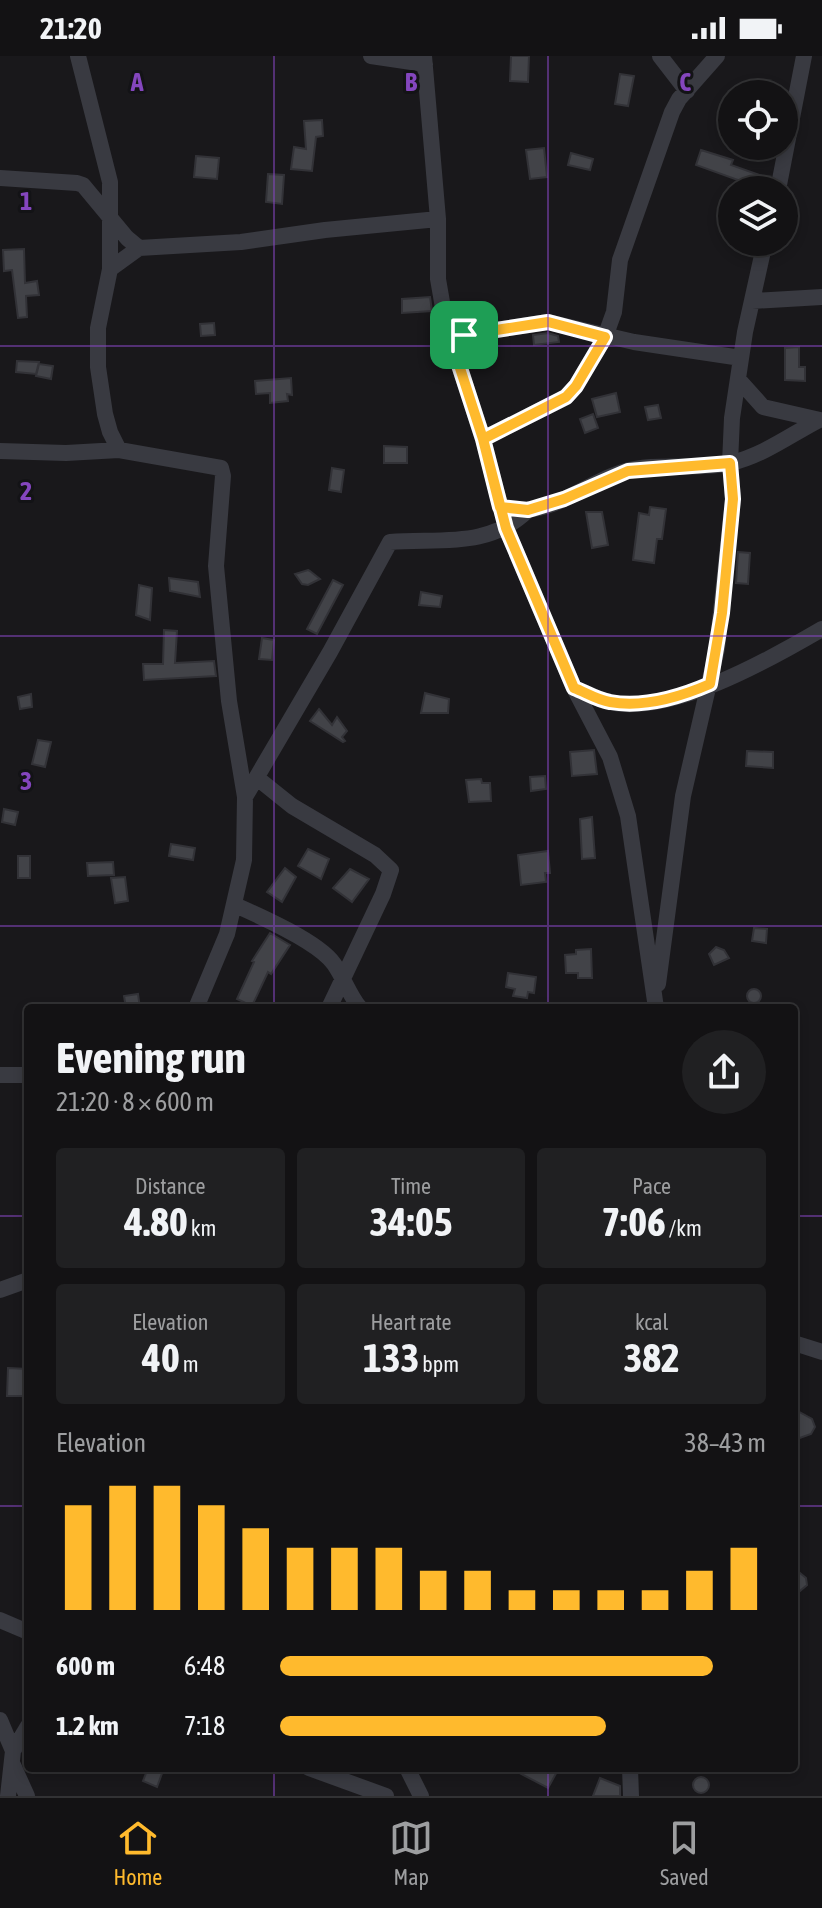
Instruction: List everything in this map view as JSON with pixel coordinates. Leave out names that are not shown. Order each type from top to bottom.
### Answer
[{"type":"street","points":[[78,56],[110,182],[110,269],[98,328],[98,367],[105,414],[119,450]]},
{"type":"street","points":[[371,56],[424,60],[438,219],[438,279],[446,325],[483,439],[506,528],[574,688],[610,757],[628,816],[656,1004]]},
{"type":"street","points":[[660,56],[687,91]]},
{"type":"street","points":[[483,439],[566,397],[576,386],[605,337],[614,312],[620,260],[672,112],[717,56]]},
{"type":"street","points":[[781,176],[804,56]]},
{"type":"street","points":[[0,178],[77,183],[95,197],[111,220],[139,248]]},
{"type":"street","points":[[110,269],[139,248],[241,242],[438,219]]},
{"type":"street","points":[[656,1004],[683,796],[710,684],[722,613],[733,499],[730,463],[732,418],[762,256]]},
{"type":"street","points":[[752,301],[822,297]]},
{"type":"street","points":[[446,325],[464,335],[548,322],[605,337],[741,358]]},
{"type":"street","points":[[738,379],[763,407],[821,420]]},
{"type":"street","points":[[245,797],[390,542],[464,541],[506,528],[528,510],[564,499],[628,471],[730,463],[776,445],[821,420]]},
{"type":"street","points":[[0,451],[66,453],[119,450],[221,468],[223,476],[216,566],[229,701],[245,797],[244,860],[227,934],[198,1004]]},
{"type":"street","points":[[500,507],[528,510]]},
{"type":"street","points":[[574,688],[607,702],[682,696],[757,666],[822,629]]},
{"type":"street","points":[[257,778],[292,806],[375,855],[391,870],[383,894],[331,1004]]},
{"type":"street","points":[[235,905],[262,916],[324,953],[333,962],[358,1004]]},
{"type":"street","points":[[0,1075],[24,1075]]},
{"type":"street","points":[[0,1289],[24,1281]]},
{"type":"street","points":[[798,1344],[822,1352]]},
{"type":"street","points":[[0,1620],[24,1630]]},
{"type":"street","points":[[0,1720],[27,1796]]},
{"type":"street","points":[[0,1775],[24,1734]]},
{"type":"street","points":[[8,1796],[12,1756]]},
{"type":"street","points":[[320,1772],[386,1796]]},
{"type":"street","points":[[409,1772],[421,1796]]},
{"type":"street","points":[[627,1772],[631,1796]]},
{"type":"building","points":[[511,56],[529,56],[528,82],[510,81]]},
{"type":"building","points":[[620,74],[634,76],[628,106],[615,104]]},
{"type":"building","points":[[322,120],[323,136],[316,137],[312,171],[291,169],[294,147],[306,149],[304,121]]},
{"type":"building","points":[[544,148],[547,177],[530,179],[526,150]]},
{"type":"building","points":[[701,150],[718,155],[718,160],[733,160],[731,165],[762,176],[727,176],[696,165]]},
{"type":"building","points":[[571,153],[593,159],[590,170],[568,165]]},
{"type":"building","points":[[196,156],[219,158],[217,179],[194,177]]},
{"type":"building","points":[[268,174],[284,175],[282,204],[266,202]]},
{"type":"building","points":[[24,249],[25,283],[37,281],[39,295],[26,296],[27,317],[18,318],[12,270],[4,271],[3,250]]},
{"type":"building","points":[[430,297],[432,311],[402,313],[402,299]]},
{"type":"building","points":[[214,323],[215,335],[201,336],[200,324]]},
{"type":"building","points":[[548,333],[558,336],[559,342],[534,345],[533,335]]},
{"type":"building","points":[[799,347],[799,367],[805,367],[805,381],[785,380],[785,348]]},
{"type":"building","points":[[17,361],[39,362],[36,374],[16,372]]},
{"type":"building","points":[[39,364],[53,366],[51,379],[36,376]]},
{"type":"building","points":[[291,378],[292,395],[287,394],[288,401],[270,403],[270,393],[256,394],[255,381]]},
{"type":"building","points":[[616,393],[620,412],[597,417],[592,399]]},
{"type":"building","points":[[658,405],[661,418],[648,420],[645,407]]},
{"type":"building","points":[[593,414],[598,428],[585,433],[580,419]]},
{"type":"building","points":[[384,446],[407,447],[407,463],[384,463]]},
{"type":"building","points":[[332,468],[344,470],[341,492],[329,490]]},
{"type":"building","points":[[650,507],[666,509],[662,539],[657,539],[654,563],[633,560],[639,513],[649,515]]},
{"type":"building","points":[[586,512],[602,512],[608,545],[592,548]]},
{"type":"building","points":[[738,552],[750,553],[748,584],[736,583]]},
{"type":"building","points":[[308,570],[320,579],[308,585],[302,584],[295,574]]},
{"type":"building","points":[[169,578],[198,582],[200,597],[170,591]]},
{"type":"building","points":[[333,580],[343,585],[317,634],[307,629]]},
{"type":"building","points":[[139,585],[152,588],[150,620],[136,615]]},
{"type":"building","points":[[421,592],[442,596],[440,607],[419,605]]},
{"type":"building","points":[[164,630],[177,631],[175,663],[214,661],[216,676],[144,680],[143,664],[163,664]]},
{"type":"building","points":[[262,638],[274,640],[272,660],[259,659]]},
{"type":"building","points":[[425,693],[449,699],[448,713],[421,713]]},
{"type":"building","points":[[31,694],[32,707],[20,709],[18,697]]},
{"type":"building","points":[[319,709],[332,725],[337,717],[347,731],[342,737],[345,741],[310,721]]},
{"type":"building","points":[[38,740],[51,742],[45,767],[32,764]]},
{"type":"building","points":[[594,750],[597,774],[572,776],[570,752]]},
{"type":"building","points":[[747,751],[773,752],[773,768],[746,766]]},
{"type":"building","points":[[545,776],[546,789],[531,791],[530,777]]},
{"type":"building","points":[[481,779],[482,783],[490,783],[491,801],[469,802],[466,780]]},
{"type":"building","points":[[4,809],[18,812],[15,825],[2,822]]},
{"type":"building","points":[[592,817],[595,858],[582,859],[580,819]]},
{"type":"building","points":[[171,844],[195,848],[193,860],[169,856]]},
{"type":"building","points":[[308,849],[329,859],[321,879],[298,866]]},
{"type":"building","points":[[548,851],[550,873],[545,873],[546,882],[521,885],[518,855]]},
{"type":"building","points":[[18,856],[30,856],[30,878],[18,878]]},
{"type":"building","points":[[113,862],[114,875],[88,876],[87,863]]},
{"type":"building","points":[[285,868],[296,877],[282,902],[267,892]]},
{"type":"building","points":[[350,869],[369,879],[352,902],[333,888]]},
{"type":"building","points":[[125,877],[128,901],[115,903],[111,878]]},
{"type":"building","points":[[754,928],[767,929],[766,943],[752,941]]},
{"type":"building","points":[[270,933],[290,945],[271,974],[268,972],[253,1004],[248,1004],[237,999],[252,961]]},
{"type":"building","points":[[716,947],[724,950],[729,958],[714,965],[709,954]]},
{"type":"building","points":[[591,949],[592,978],[578,978],[578,973],[566,973],[565,955]]},
{"type":"building","points":[[508,973],[536,977],[534,993],[528,992],[527,998],[513,996],[515,989],[506,987]]},
{"type":"building","points":[[754,989],[761,996],[754,1003],[747,996]]},
{"type":"building","points":[[138,994],[139,1004],[125,1004],[124,996]]},
{"type":"building","points":[[8,1368],[24,1369],[24,1396],[7,1396]]},
{"type":"building","points":[[798,1411],[812,1419],[815,1427],[811,1434],[798,1439]]},
{"type":"building","points":[[798,1571],[806,1578],[807,1585],[798,1593]]},
{"type":"building","points":[[146,1772],[163,1772],[157,1787],[143,1781]]},
{"type":"building","points":[[518,1772],[557,1772],[548,1788]]},
{"type":"building","points":[[698,1777],[704,1777],[709,1785],[707,1791],[698,1793],[693,1788],[693,1782]]},
{"type":"building","points":[[600,1778],[620,1786],[620,1796],[593,1796]]},
{"type":"route","points":[[464,335],[446,325],[483,439],[500,507],[506,528],[574,688],[607,702],[622,703],[682,696],[710,684],[722,613],[733,499],[730,463],[628,471],[564,499],[528,510],[500,507],[493,478],[483,439],[566,397],[605,337],[548,322],[464,335]]}]
